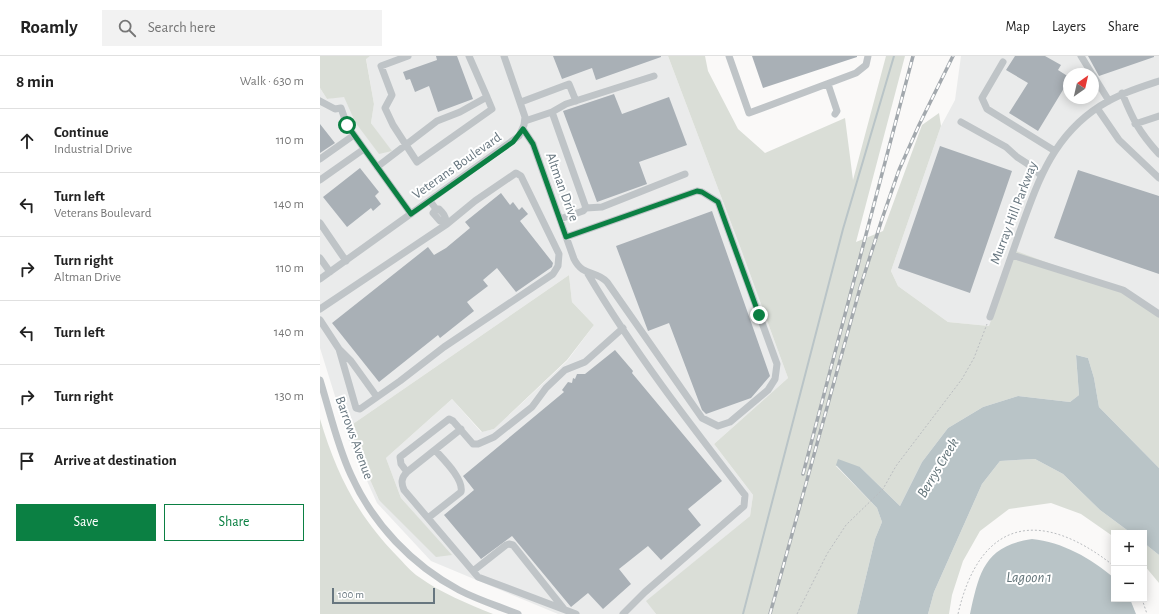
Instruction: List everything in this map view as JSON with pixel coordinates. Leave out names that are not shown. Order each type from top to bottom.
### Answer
[{"type":"street","points":[[408,56],[382,66],[392,95],[385,108],[393,125],[417,162],[492,109],[469,56]]},
{"type":"street","points":[[504,56],[521,102],[524,125],[576,101],[654,76]]},
{"type":"street","points":[[729,56],[749,113],[828,84],[861,70],[866,65],[868,56]]},
{"type":"street","points":[[1082,56],[1089,68]]},
{"type":"street","points":[[1003,62],[982,98],[987,109],[1055,151]]},
{"type":"street","name":"Murray Hill Parkway","points":[[990,317],[1040,176],[1055,151],[1073,128],[1097,108],[1122,94],[1159,81]]},
{"type":"street","points":[[521,102],[569,84],[576,101]]},
{"type":"street","points":[[828,84],[837,111],[835,114]]},
{"type":"street","points":[[1099,85],[1109,101]]},
{"type":"street","points":[[1122,94],[1135,124],[1143,137],[1159,154]]},
{"type":"street","points":[[377,167],[438,121],[460,112],[488,97]]},
{"type":"street","points":[[320,101],[335,109],[341,108],[344,120],[411,214]]},
{"type":"street","points":[[1097,108],[1119,140],[1159,178]]},
{"type":"street","points":[[552,112],[586,208]]},
{"type":"street","points":[[1135,124],[1159,116]]},
{"type":"street","points":[[961,122],[1006,147],[1017,157],[1034,168],[1040,176]]},
{"type":"street","name":"Veterans Boulevard","points":[[320,280],[513,142],[524,125]]},
{"type":"street","name":"Altman Drive","points":[[524,125],[533,144],[576,264],[588,274]]},
{"type":"street","points":[[320,159],[354,135]]},
{"type":"street","points":[[320,180],[364,149]]},
{"type":"street","points":[[320,309],[516,173],[521,176],[559,254],[558,266],[553,274],[444,347],[360,409],[356,408],[339,349]]},
{"type":"street","points":[[560,219],[583,211],[586,208],[602,206],[685,174]]},
{"type":"street","points":[[566,237],[697,191],[702,192],[718,202],[777,364],[778,372],[772,384],[730,422],[718,426],[702,418],[607,282],[601,278],[588,274]]},
{"type":"street","points":[[430,201],[436,209],[433,213],[440,221],[446,223]]},
{"type":"street","points":[[320,223],[346,261]]},
{"type":"street","points":[[1012,255],[1123,290],[1158,312]]},
{"type":"street","points":[[320,258],[330,272]]},
{"type":"street","points":[[588,274],[685,418],[745,495],[744,506],[645,592],[623,614]]},
{"type":"street","points":[[320,320],[339,349],[351,361],[377,397]]},
{"type":"street","points":[[407,472],[401,464],[400,457],[449,419],[453,420],[473,444],[478,444],[494,437],[532,407],[546,388],[565,370],[585,362],[623,328]]},
{"type":"street","name":"Barrows Avenue","points":[[320,380],[351,476],[368,507],[391,537],[417,562],[451,586],[476,598],[518,614]]},
{"type":"street","points":[[461,429],[403,476],[401,483],[404,490],[478,577],[576,614]]},
{"type":"street","points":[[428,518],[461,492],[462,487],[459,479],[435,450]]},
{"type":"street","points":[[473,571],[506,545],[513,545],[564,610]]},
{"type":"path","points":[[797,614],[827,554],[846,525],[883,489],[896,466],[962,378],[979,347],[990,317]]},
{"type":"path","points":[[958,614],[966,586],[983,554],[1002,538],[1020,532],[1048,531],[1065,536],[1111,564]]},
{"type":"path","points":[[1143,602],[1147,614]]},
{"type":"shaded area","points":[[320,56],[370,56],[366,59],[374,104],[371,123],[392,151],[379,154],[355,122],[344,97],[327,99],[320,88]]},
{"type":"shaded area","points":[[370,56],[668,56],[788,378],[714,444],[753,495],[750,516],[647,601],[656,614],[558,614],[431,561],[377,503],[349,441],[320,348],[320,88],[327,99],[344,96],[355,122],[391,151],[371,123],[374,104],[366,58]],"holes":[[[569,275],[572,302],[594,325],[567,361],[494,429],[481,432],[452,399],[386,458],[401,498],[451,555],[379,500],[347,428]]]},
{"type":"shaded area","points":[[668,56],[705,56],[708,71],[738,129],[765,153],[845,118],[853,180],[886,56],[905,56],[856,242],[883,231],[922,125],[939,113],[941,126],[891,271],[898,286],[948,322],[989,326],[1016,251],[1135,295],[1159,312],[1159,468],[1099,407],[1094,378],[1088,358],[1076,355],[1079,395],[1070,402],[1018,396],[983,407],[948,428],[922,462],[900,506],[860,467],[836,466],[877,508],[882,522],[875,539],[857,614],[656,614],[646,601],[750,516],[753,495],[714,444],[788,378]]},
{"type":"shaded area","points":[[961,56],[1159,56],[1159,312],[989,326],[948,322],[898,286],[891,271],[941,126],[955,100]]},
{"type":"shaded area","points":[[569,275],[572,302],[594,325],[567,360],[494,429],[482,432],[452,399],[386,458],[401,498],[452,555],[436,557],[379,500],[347,428]]},
{"type":"shaded area","points":[[320,419],[326,439],[341,475],[359,509],[383,541],[410,570],[427,583],[455,598],[493,614],[320,614]]},
{"type":"shaded area","points":[[1035,459],[1063,474],[1100,510],[1127,530],[1111,530],[1111,535],[1081,514],[1051,503],[1009,509],[980,531],[963,561],[952,595],[949,614],[928,614],[934,592],[982,484],[1000,461]]},
{"type":"shaded area","points":[[1147,545],[1159,555],[1159,583],[1147,569]]},
{"type":"water","name":"Berrys Creek","points":[[1076,355],[1088,358],[1094,378],[1099,407],[1159,468],[1159,555],[1147,545],[1147,530],[1127,530],[1100,510],[1063,474],[1035,459],[1000,461],[982,484],[934,592],[928,614],[857,614],[875,539],[882,522],[877,508],[836,465],[838,459],[860,467],[900,506],[922,462],[948,428],[983,407],[1018,396],[1070,402],[1079,395]]},
{"type":"water","name":"Lagoon 1","points":[[1032,539],[1065,547],[1076,552],[1096,564],[1111,576],[1111,602],[1131,602],[1136,614],[970,614],[977,586],[986,564],[1003,548]]},
{"type":"building","points":[[436,56],[457,56],[473,99],[438,112],[429,86],[415,92],[410,79],[406,80],[403,72],[437,60]]},
{"type":"building","points":[[553,56],[661,57],[596,80],[592,68],[562,79]]},
{"type":"building","points":[[752,56],[857,56],[857,57],[763,88]]},
{"type":"building","points":[[1015,56],[1045,56],[1061,65],[1058,70],[1063,73],[1063,90],[1038,131],[1009,113],[1028,83],[1006,70]]},
{"type":"building","points":[[1088,56],[1154,56],[1099,76],[1099,68],[1095,68]]},
{"type":"building","points":[[614,94],[622,114],[669,97],[687,145],[639,162],[647,184],[597,202],[563,111]]},
{"type":"building","points":[[320,124],[335,143],[320,153]]},
{"type":"building","points":[[940,146],[1012,171],[970,293],[898,268]]},
{"type":"building","points":[[360,168],[379,192],[375,196],[381,204],[373,211],[371,208],[347,227],[323,197]]},
{"type":"building","points":[[1078,170],[1159,196],[1159,274],[1054,238]]},
{"type":"building","points":[[501,193],[510,205],[513,202],[519,210],[522,207],[528,214],[520,221],[553,263],[552,267],[516,292],[497,268],[483,280],[488,286],[467,302],[474,311],[440,338],[438,335],[379,382],[332,323],[428,247],[434,255],[446,248],[470,228],[465,222]]},
{"type":"building","points":[[712,211],[770,376],[751,398],[706,414],[702,410],[669,323],[648,331],[616,246]]},
{"type":"building","points":[[615,350],[633,371],[632,373],[722,481],[688,509],[701,525],[661,560],[648,546],[619,569],[631,584],[603,609],[588,593],[571,607],[512,536],[481,559],[444,515],[474,490],[463,476],[564,392],[562,390],[568,382],[572,383],[573,378],[575,379],[577,374],[585,374]]},
{"type":"waterway","points":[[743,614],[843,229],[894,56]]},
{"type":"railway","points":[[803,474],[913,56]]},
{"type":"railway","points":[[770,614],[860,288],[882,219],[899,170],[953,56]]},
{"type":"route","points":[[347,125],[411,214],[513,142],[523,129],[533,144],[566,237],[697,191],[702,192],[718,202],[759,315]]}]
